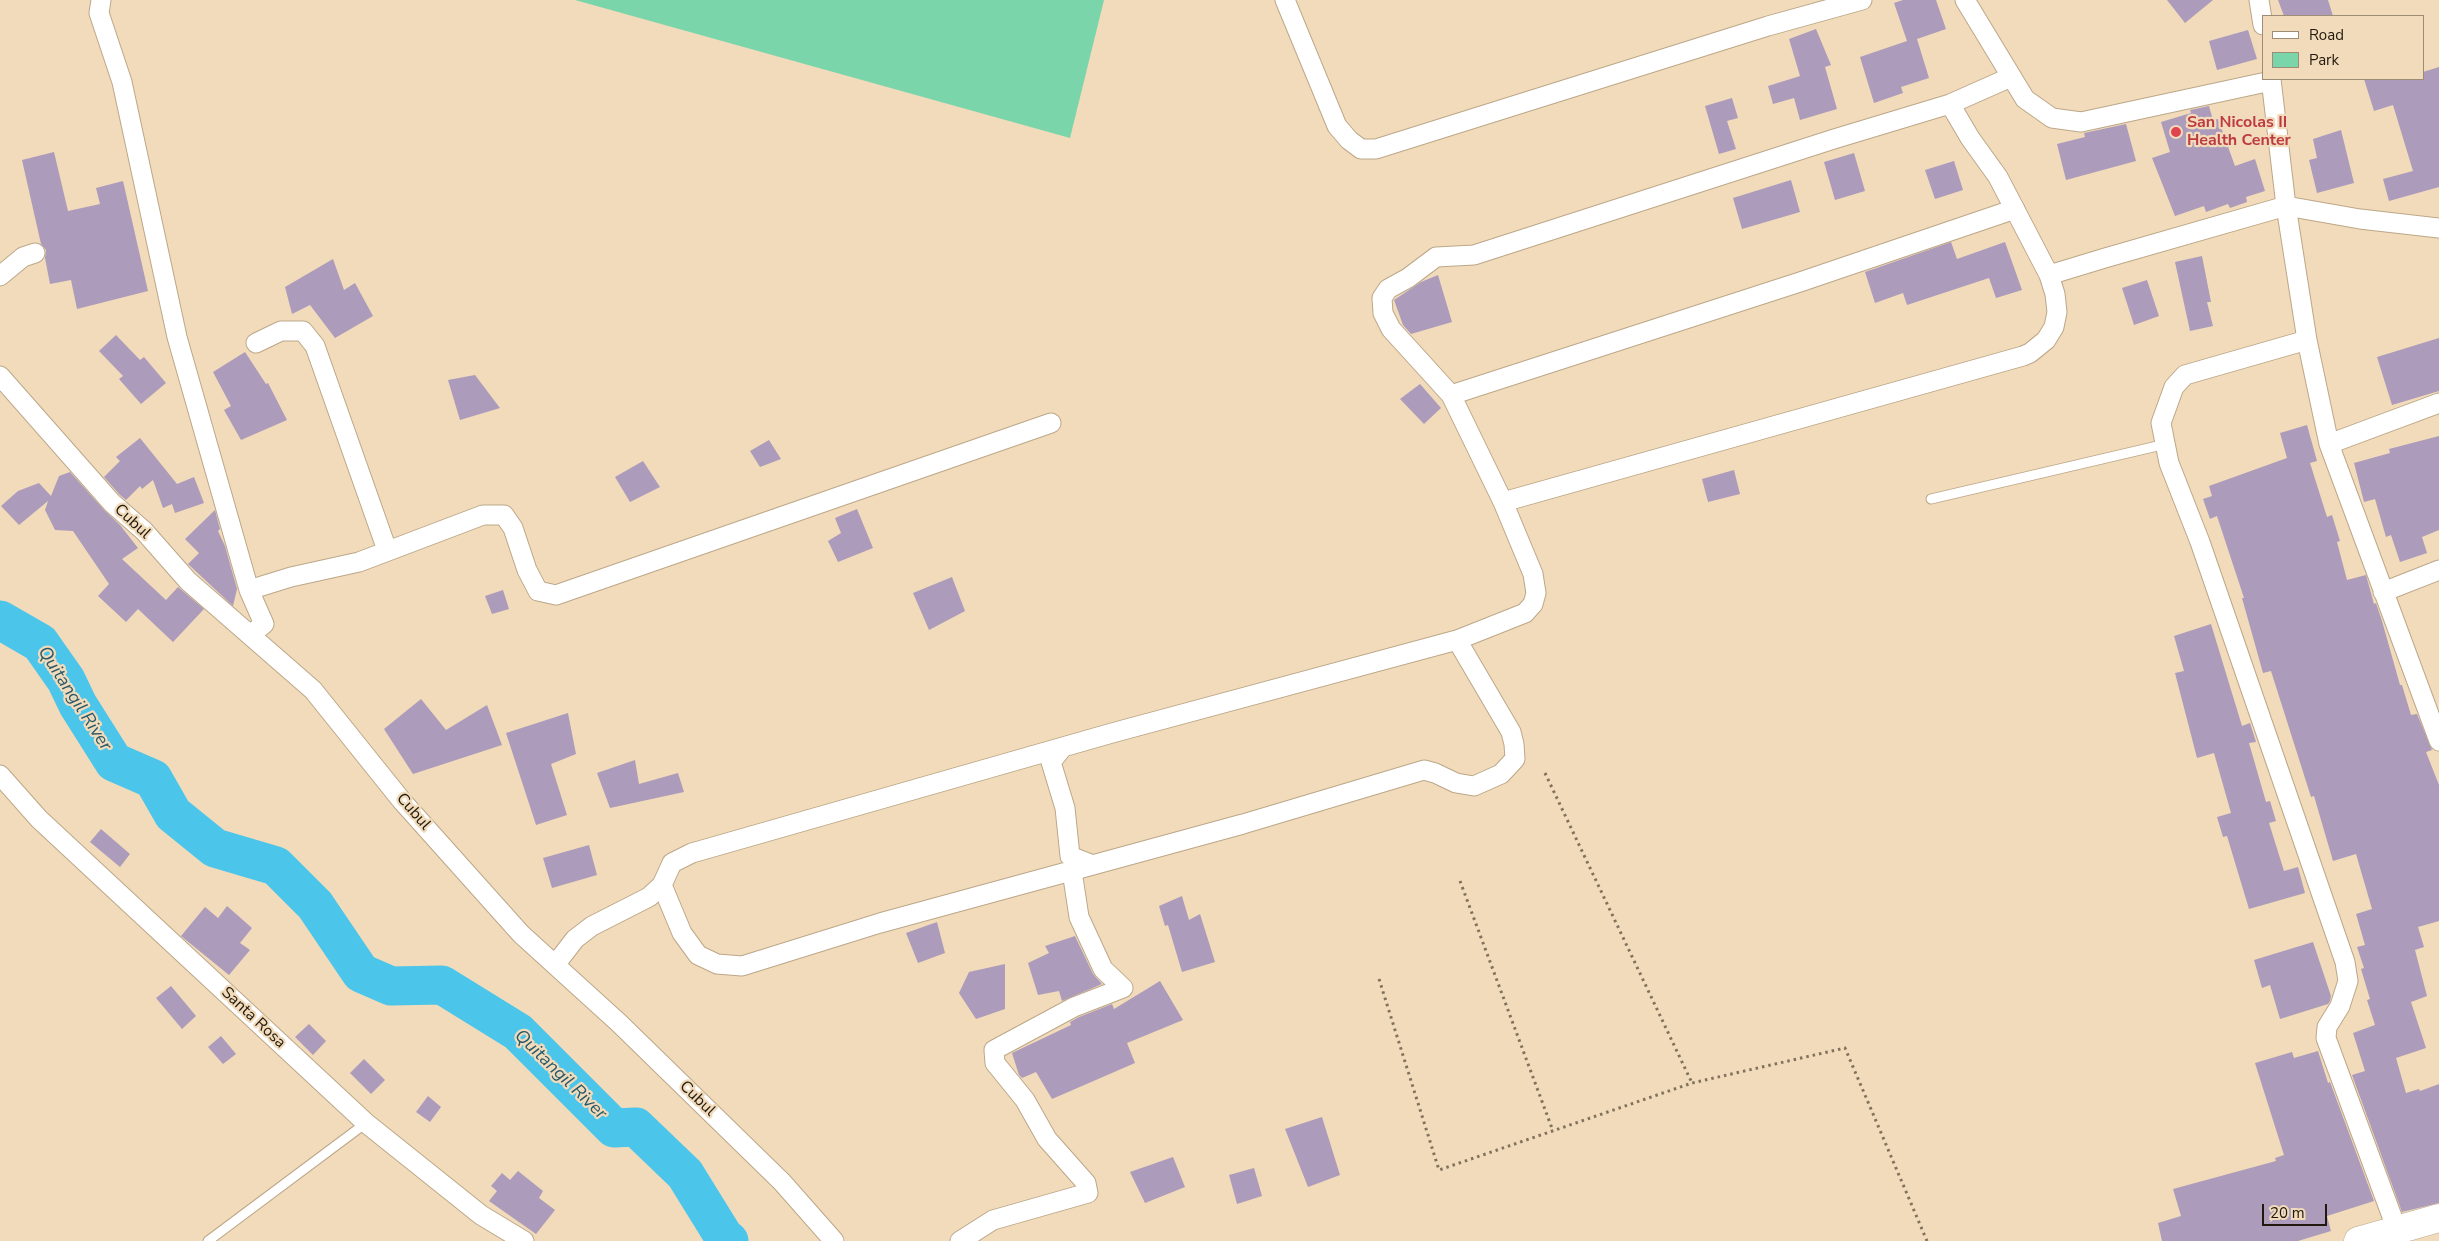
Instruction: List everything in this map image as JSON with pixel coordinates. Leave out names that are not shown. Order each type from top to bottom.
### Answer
[{"type":"main road","points":[[2358,1241],[2399,1235],[2439,1218]]},
{"type":"street","points":[[101,0],[100,13],[122,82],[177,337],[249,590],[264,624],[250,635]]},
{"type":"street","points":[[1285,0],[1338,126],[1348,140],[1361,149],[1376,149],[1759,29],[1862,0]]},
{"type":"street","points":[[1965,0],[2026,99],[2052,118],[2081,122],[2271,80],[2286,206],[2307,340],[2329,444],[2438,736]]},
{"type":"street","points":[[2260,0],[2262,17]]},
{"type":"street","points":[[554,965],[575,939],[592,926],[630,908],[662,885],[672,863],[712,845],[1457,640],[1525,613],[1533,604],[1536,593],[1533,574],[1503,502],[1451,395],[1391,329],[1383,313],[1382,298],[1388,289],[1408,278],[1436,257],[1474,255],[1825,142],[1950,104],[2011,77]]},
{"type":"street","points":[[1503,502],[2030,353],[2046,340],[2054,327],[2057,312],[2055,294],[2049,275],[1998,177],[1970,138],[1950,104]]},
{"type":"street","points":[[2049,275],[2286,206],[2360,219],[2439,228]]},
{"type":"street","points":[[1451,395],[1781,288],[2015,209]]},
{"type":"street","points":[[0,276],[23,257],[35,253]]},
{"type":"street","points":[[256,343],[281,331],[303,331],[315,346],[387,550]]},
{"type":"street","points":[[2307,340],[2185,375],[2174,387],[2161,423],[2169,463],[2200,542],[2345,962],[2348,981],[2340,1006],[2327,1027],[2326,1038],[2399,1235]]},
{"type":"street","name":"Cubul","points":[[0,376],[112,503],[144,531],[188,581],[313,690],[402,801],[521,934],[619,1022],[782,1182],[834,1241]]},
{"type":"street","points":[[2329,444],[2439,403]]},
{"type":"street","points":[[249,590],[292,577],[359,562],[483,515],[504,515],[513,528],[527,570],[538,591],[556,595],[1052,423]]},
{"type":"street","points":[[2383,592],[2439,570]]},
{"type":"street","points":[[662,885],[682,933],[698,955],[717,964],[742,966],[880,923],[1244,824],[1424,770],[1456,783],[1474,786],[1501,774],[1515,759],[1514,744],[1511,732],[1457,640]]},
{"type":"street","points":[[1063,747],[1051,762],[1065,808],[1070,856],[1093,865]]},
{"type":"street","name":"Santa Rosa","points":[[0,775],[39,819],[366,1123],[480,1215],[524,1241]]},
{"type":"street","points":[[960,1241],[994,1220],[1088,1193],[1086,1183],[1047,1139],[1025,1100],[994,1063],[994,1050],[1074,1007],[1123,988],[1102,969],[1079,917],[1072,871]]},
{"type":"lane","points":[[1930,499],[2166,444]]},
{"type":"lane","points":[[208,1241],[366,1123]]},
{"type":"path","points":[[1545,773],[1692,1083]]},
{"type":"path","points":[[1460,881],[1553,1131]]},
{"type":"path","points":[[1379,979],[1439,1170],[1692,1083],[1845,1048],[1927,1241]]},
{"type":"green space","points":[[575,0],[1104,0],[1070,138]]},
{"type":"building","points":[[1903,0],[1936,0],[1946,29],[1917,39],[1929,78],[1901,87],[1903,93],[1874,103],[1860,57],[1907,41],[1894,3]]},
{"type":"building","points":[[2167,0],[2213,0],[2185,23]]},
{"type":"building","points":[[2278,0],[2328,0],[2333,15],[2284,15]]},
{"type":"building","points":[[1816,29],[1831,65],[1825,67],[1837,109],[1800,120],[1794,98],[1773,104],[1768,86],[1800,76],[1789,39]]},
{"type":"building","points":[[2248,30],[2257,59],[2217,70],[2209,41]]},
{"type":"building","points":[[2439,67],[2439,187],[2389,201],[2383,179],[2413,171],[2393,105],[2374,111],[2364,80],[2424,80],[2424,72]]},
{"type":"building","points":[[1732,98],[1738,118],[1727,121],[1736,149],[1719,154],[1705,106]]},
{"type":"building","points":[[2209,106],[2213,120],[2218,119],[2235,166],[2255,159],[2265,191],[2246,197],[2247,202],[2230,208],[2228,204],[2206,212],[2204,206],[2175,216],[2152,158],[2170,152],[2161,122],[2191,113],[2190,110]]},
{"type":"building","points":[[2126,124],[2136,161],[2066,180],[2057,144],[2085,137],[2084,133]]},
{"type":"building","points":[[2341,130],[2354,183],[2317,193],[2309,160],[2317,158],[2313,139]]},
{"type":"building","points":[[54,152],[68,211],[100,204],[96,188],[123,181],[148,291],[77,309],[71,280],[50,284],[45,258],[46,250],[41,244],[22,160]]},
{"type":"building","points":[[1854,153],[1865,191],[1835,200],[1824,162]]},
{"type":"building","points":[[1954,161],[1963,190],[1935,199],[1925,170]]},
{"type":"building","points":[[1791,180],[1800,212],[1742,229],[1733,198]]},
{"type":"building","points":[[1951,242],[1957,259],[2005,242],[2022,290],[1996,298],[1989,278],[1907,305],[1903,293],[1875,303],[1865,272]]},
{"type":"building","points":[[2202,256],[2211,302],[2207,302],[2213,326],[2190,331],[2175,262]]},
{"type":"building","points":[[333,259],[344,290],[355,283],[373,316],[335,338],[310,305],[292,314],[285,287]]},
{"type":"building","points":[[1438,275],[1452,322],[1411,334],[1403,325],[1394,300],[1421,282]]},
{"type":"building","points":[[2147,280],[2159,316],[2134,325],[2122,288]]},
{"type":"building","points":[[116,335],[140,360],[144,357],[166,383],[141,404],[119,379],[123,376],[99,351]]},
{"type":"building","points":[[2439,338],[2439,391],[2392,405],[2377,357]]},
{"type":"building","points":[[245,352],[266,384],[268,383],[287,420],[241,440],[224,410],[231,406],[213,372]]},
{"type":"building","points":[[475,375],[500,408],[460,420],[448,380]]},
{"type":"building","points":[[1420,384],[1441,408],[1424,424],[1400,399]]},
{"type":"building","points":[[2307,425],[2317,461],[2310,463],[2327,517],[2332,515],[2340,541],[2337,542],[2347,580],[2366,575],[2411,715],[2417,714],[2432,750],[2426,752],[2439,785],[2439,921],[2418,927],[2424,947],[2415,950],[2427,996],[2411,1002],[2426,1048],[2396,1058],[2406,1093],[2419,1089],[2420,1091],[2439,1084],[2439,1203],[2402,1212],[2352,1075],[2365,1071],[2353,1033],[2375,1025],[2367,1000],[2370,999],[2361,969],[2364,968],[2357,947],[2365,945],[2356,914],[2372,909],[2356,854],[2333,861],[2314,796],[2311,797],[2271,671],[2263,673],[2242,598],[2244,598],[2217,516],[2210,519],[2203,499],[2212,496],[2209,486],[2287,458],[2280,433]]},
{"type":"building","points":[[2439,436],[2439,530],[2422,537],[2427,553],[2400,562],[2391,535],[2386,537],[2375,499],[2364,502],[2354,463],[2390,453],[2389,449]]},
{"type":"building","points":[[140,438],[177,484],[194,477],[204,503],[175,513],[172,504],[163,508],[153,480],[142,489],[140,486],[126,500],[120,495],[104,477],[120,461],[116,457]]},
{"type":"building","points":[[769,440],[781,459],[760,467],[750,451]]},
{"type":"building","points":[[643,461],[660,487],[630,502],[615,477]]},
{"type":"building","points":[[1734,470],[1740,494],[1708,502],[1702,479]]},
{"type":"building","points":[[70,472],[120,525],[138,548],[122,559],[166,600],[178,587],[204,609],[173,642],[138,609],[126,622],[98,596],[109,584],[73,531],[55,530],[45,510],[48,501],[19,525],[1,506],[18,491],[39,483],[51,496],[59,476]]},
{"type":"building","points":[[857,509],[873,548],[838,562],[828,541],[841,533],[835,518]]},
{"type":"building","points":[[215,510],[220,529],[218,531],[225,546],[237,589],[233,606],[188,564],[199,553],[185,539]]},
{"type":"building","points":[[952,577],[965,611],[929,630],[913,593]]},
{"type":"building","points":[[503,590],[509,609],[492,614],[485,596]]},
{"type":"building","points":[[2211,624],[2242,726],[2250,723],[2256,742],[2249,743],[2266,802],[2270,801],[2276,821],[2269,823],[2284,871],[2298,867],[2305,893],[2249,909],[2227,836],[2223,837],[2217,817],[2231,813],[2214,753],[2197,758],[2175,673],[2184,671],[2174,636]]},
{"type":"building","points":[[421,699],[446,730],[487,705],[502,745],[413,774],[384,729]]},
{"type":"building","points":[[568,713],[576,754],[551,764],[567,815],[536,825],[506,733]]},
{"type":"building","points":[[635,760],[639,784],[678,773],[684,792],[610,808],[597,773]]},
{"type":"building","points":[[101,829],[130,854],[120,867],[90,842]]},
{"type":"building","points":[[589,845],[597,875],[552,888],[543,858]]},
{"type":"building","points":[[1182,896],[1189,920],[1200,914],[1215,962],[1182,972],[1168,925],[1165,926],[1159,906]]},
{"type":"building","points":[[227,906],[252,928],[240,943],[250,950],[229,975],[181,936],[205,907],[218,918]]},
{"type":"building","points":[[937,922],[945,953],[918,963],[906,933]]},
{"type":"building","points":[[1075,936],[1093,974],[1102,984],[1062,1001],[1059,991],[1038,995],[1028,963],[1049,953],[1045,946]]},
{"type":"building","points":[[2313,942],[2331,996],[2330,1001],[2328,1004],[2280,1019],[2270,985],[2262,988],[2254,960]]},
{"type":"building","points":[[1005,964],[1005,1009],[976,1019],[959,993],[969,972]]},
{"type":"building","points":[[1160,981],[1183,1020],[1127,1043],[1135,1063],[1052,1099],[1036,1072],[1022,1078],[1019,1075],[1012,1053],[1071,1025],[1070,1022],[1079,1017],[1112,1004],[1114,1009]]},
{"type":"building","points":[[171,986],[196,1016],[182,1029],[156,998]]},
{"type":"building","points":[[309,1024],[326,1041],[313,1055],[295,1037]]},
{"type":"building","points":[[221,1036],[236,1054],[223,1064],[208,1047]]},
{"type":"building","points":[[2318,1051],[2328,1083],[2330,1082],[2374,1201],[2327,1216],[2331,1231],[2298,1241],[2162,1241],[2158,1223],[2181,1216],[2173,1189],[2276,1161],[2275,1158],[2284,1155],[2255,1063],[2292,1052],[2294,1058]]},
{"type":"building","points":[[364,1059],[385,1080],[371,1094],[350,1073]]},
{"type":"building","points":[[428,1096],[441,1107],[430,1122],[416,1112]]},
{"type":"building","points":[[1322,1117],[1340,1175],[1308,1187],[1285,1129]]},
{"type":"building","points":[[1173,1157],[1185,1187],[1145,1203],[1130,1172]]},
{"type":"building","points":[[1254,1168],[1262,1196],[1237,1204],[1229,1175]]},
{"type":"building","points":[[518,1171],[543,1191],[539,1198],[555,1210],[536,1234],[489,1201],[497,1191],[491,1186],[502,1173],[510,1180]]},
{"type":"waterway","name":"Quitangil River","points":[[0,620],[40,643],[66,680],[78,705],[114,762],[153,779],[173,814],[215,848],[276,866],[315,905],[361,973],[391,986],[442,985],[518,1032],[614,1128],[636,1127],[685,1174],[724,1237],[729,1241]]},
{"type":"place","name":"San Nicolas II Health Center","points":[[2176,132]]}]
